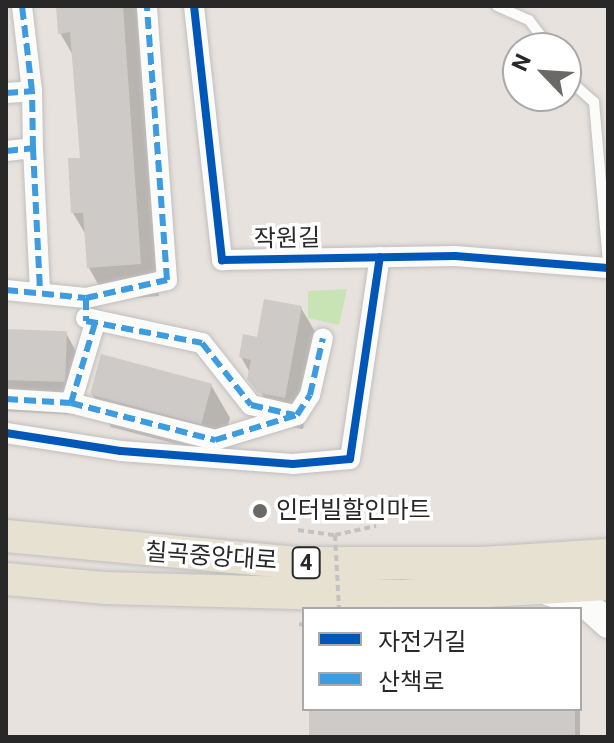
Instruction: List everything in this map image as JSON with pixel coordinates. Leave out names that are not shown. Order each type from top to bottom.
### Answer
[{"type":"main road","name":"칠곡중앙대로","points":[[6,536],[160,555],[295,563],[482,563],[608,555]]},
{"type":"main road","name":"칠곡중앙대로","points":[[6,579],[104,588],[400,596],[608,584]]},
{"type":"street","points":[[22,6],[32,91],[40,291]]},
{"type":"street","points":[[6,290],[86,298],[167,280],[147,6]]},
{"type":"street","name":"작원길","points":[[194,6],[222,260],[455,256],[608,266]]},
{"type":"street","points":[[6,93],[32,91]]},
{"type":"street","points":[[6,151],[33,148]]},
{"type":"street","points":[[6,433],[199,457],[326,465],[350,459],[380,257]]},
{"type":"street","points":[[86,298],[86,321],[202,343],[251,405],[297,415]]},
{"type":"street","points":[[71,403],[95,323]]},
{"type":"street","points":[[6,399],[71,403],[215,440],[297,415],[310,395],[323,338]]},
{"type":"street","points":[[536,588],[586,604],[608,624]]},
{"type":"lane","points":[[497,6],[529,20],[538,32]]},
{"type":"lane","points":[[582,91],[594,102],[608,266]]},
{"type":"path","points":[[298,530],[335,535],[376,526]]},
{"type":"path","points":[[335,535],[339,607]]},
{"type":"green space","points":[[347,289],[339,325],[308,318],[308,291]]},
{"type":"building","points":[[56,6],[123,6],[141,264],[87,268],[83,213],[71,213],[68,158],[80,158],[70,32],[58,34]]},
{"type":"building","points":[[264,299],[302,306],[285,398],[258,393],[247,379],[251,360],[239,357],[243,334],[257,337]]},
{"type":"building","points":[[6,329],[67,331],[65,382],[6,380]]},
{"type":"building","points":[[101,354],[212,384],[201,424],[90,395]]},
{"type":"building","points":[[309,711],[575,711],[575,737],[309,737]]},
{"type":"marked path","points":[[6,93],[32,91],[22,6]]},
{"type":"marked path","points":[[6,290],[86,298],[167,280],[147,6]]},
{"type":"marked path","points":[[6,151],[33,148],[32,91]]},
{"type":"marked path","points":[[33,148],[40,291]]},
{"type":"marked path","points":[[86,298],[86,321],[202,343],[251,405],[294,415]]},
{"type":"marked path","points":[[95,323],[71,403],[215,440],[297,415],[310,395],[323,338]]},
{"type":"marked path","points":[[6,399],[71,403]]},
{"type":"cycle path","points":[[194,6],[222,260],[455,256],[608,268]]},
{"type":"cycle path","points":[[6,433],[121,451],[293,464],[350,459],[380,257]]},
{"type":"place","name":"인터빌할인마트","points":[[260,511]]}]
